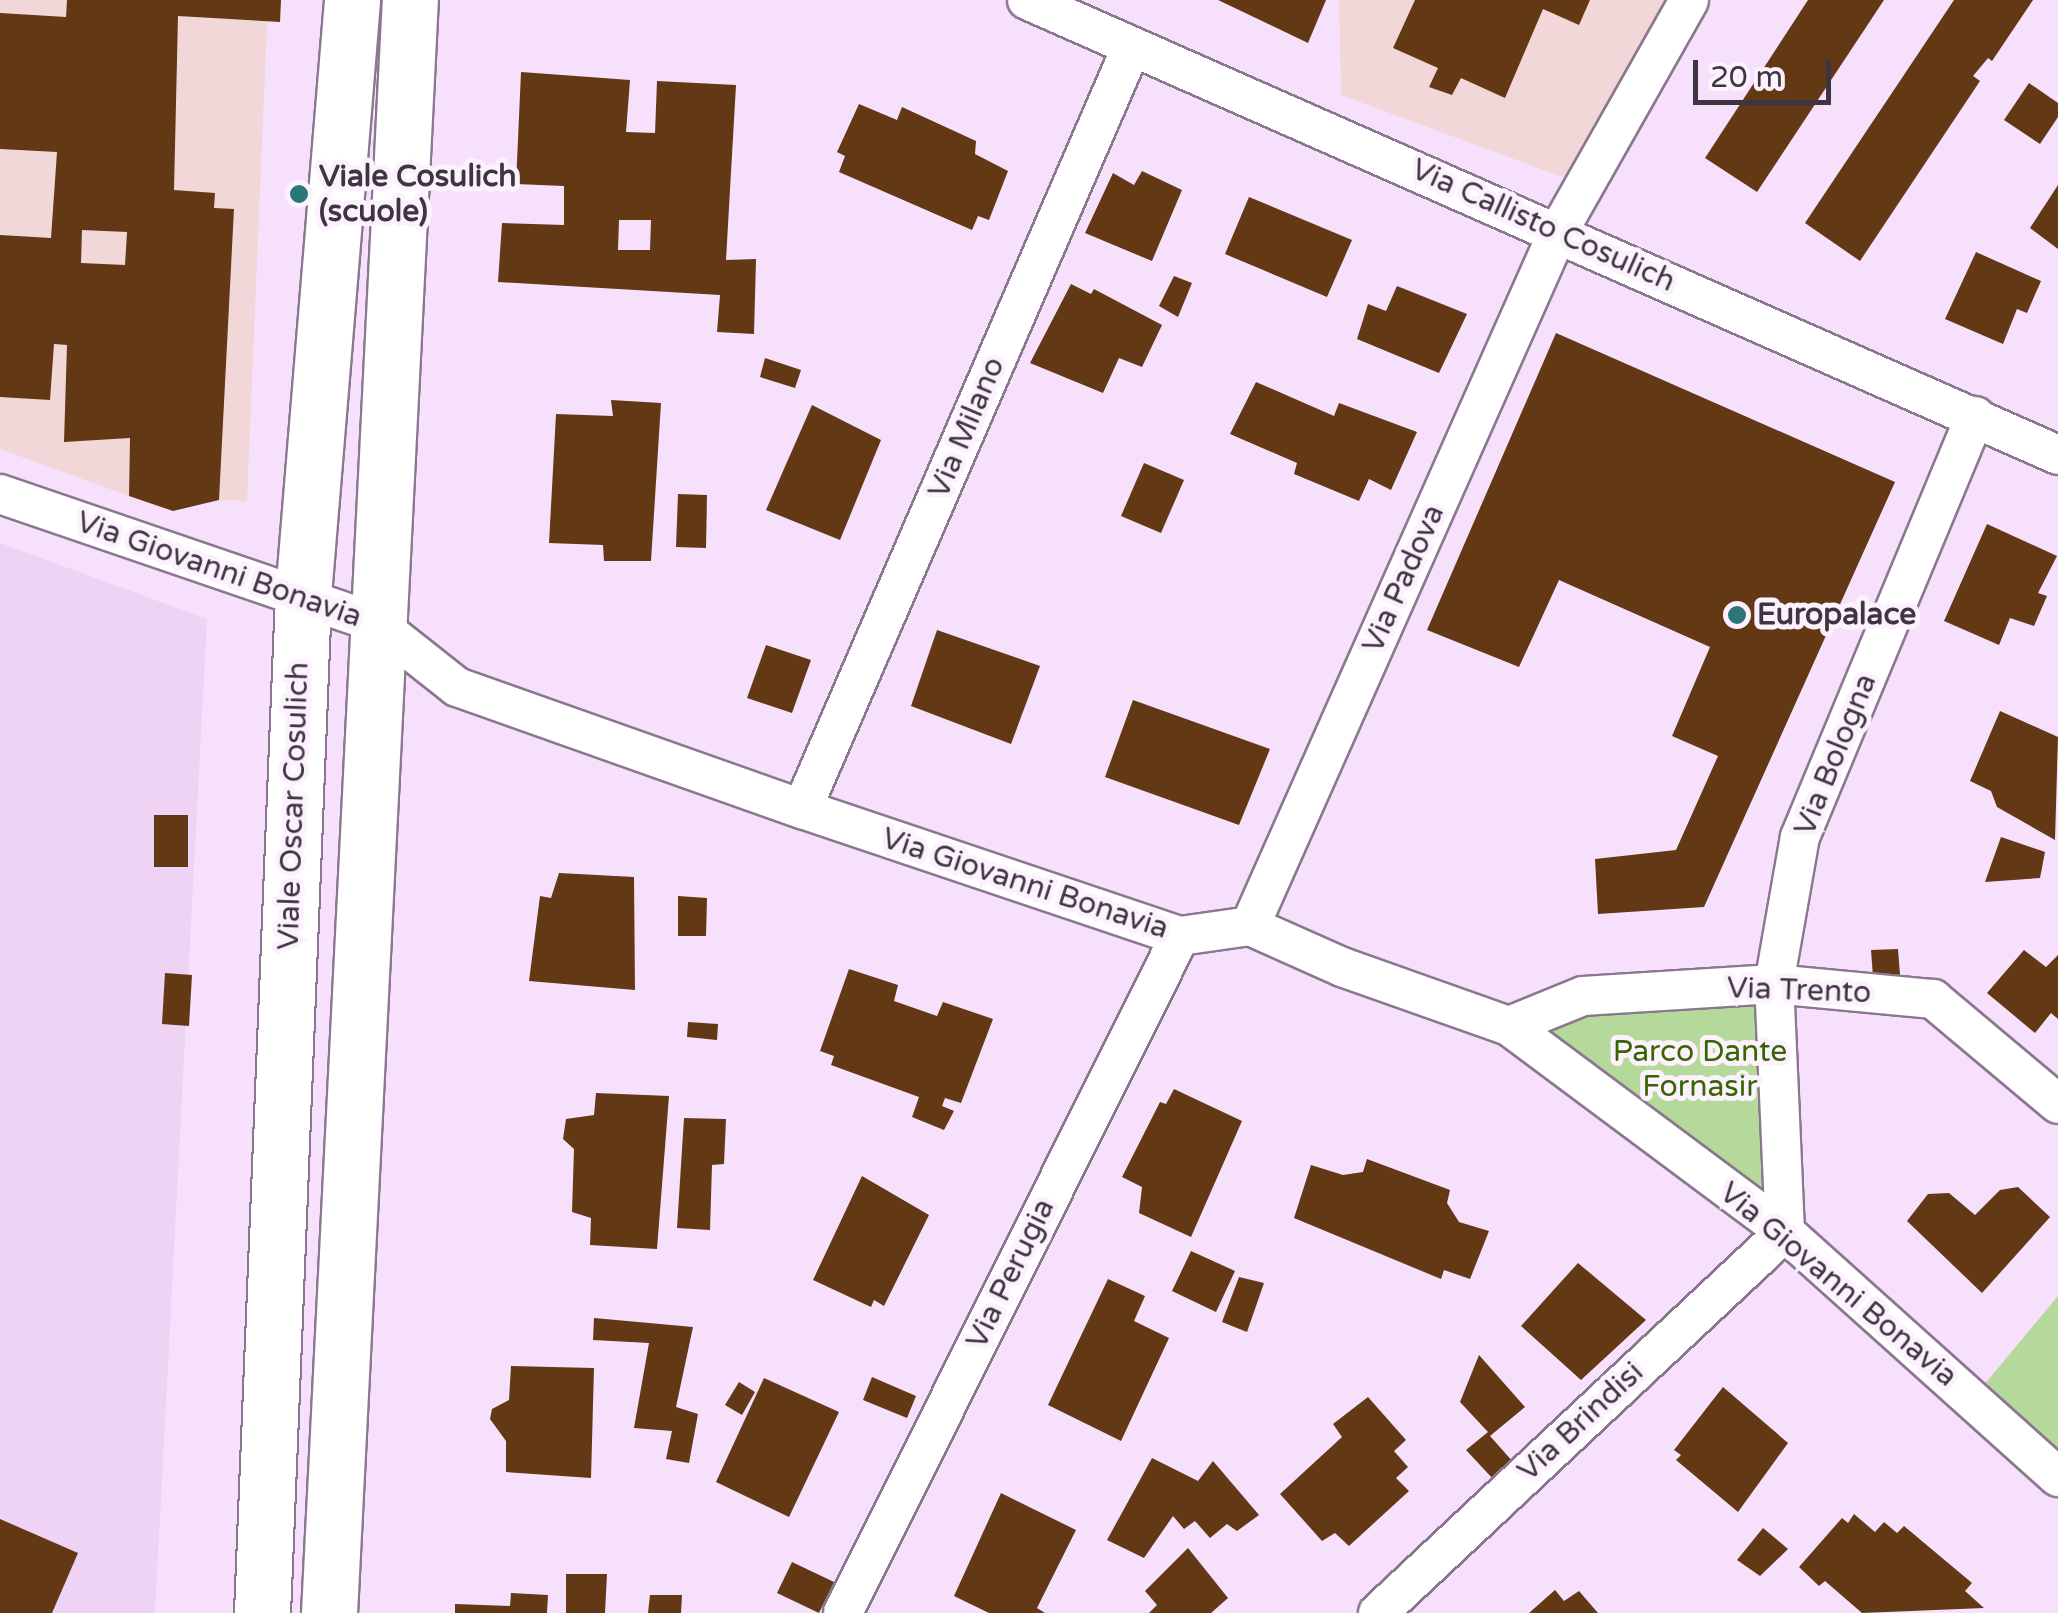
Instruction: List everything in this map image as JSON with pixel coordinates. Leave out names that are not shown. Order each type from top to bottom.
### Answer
[{"type":"main road","name":"Viale Oscar Cosulich","points":[[262,1613],[304,596],[352,0]]},
{"type":"main road","points":[[329,1613],[410,0]]},
{"type":"street","name":"Via Padova","points":[[1250,926],[1558,232],[1689,0]]},
{"type":"street","name":"Via Callisto Cosulich","points":[[1049,5],[1132,46],[2058,455]]},
{"type":"street","name":"Via Milano","points":[[802,809],[1132,46]]},
{"type":"street","name":"Via Bologna","points":[[1784,1232],[1774,984],[1800,837],[1975,416]]},
{"type":"street","name":"Via Giovanni Bonavia","points":[[0,494],[220,574],[304,596],[376,624],[457,687],[802,809],[1180,936],[1250,926],[1342,967],[1509,1026],[1784,1232],[2058,1476]]},
{"type":"street","name":"Via Perugia","points":[[843,1613],[1180,936]]},
{"type":"street","name":"Via Trento","points":[[1509,1026],[1583,996],[1774,984],[1933,999],[2058,1104]]},
{"type":"street","name":"Via Brindisi","points":[[1378,1613],[1784,1232]]},
{"type":"shaded area","points":[[0,0],[268,0],[247,501],[129,496],[0,449]]},
{"type":"shaded area","points":[[1339,0],[1677,0],[1568,179],[1341,95]]},
{"type":"shaded area","points":[[0,543],[207,619],[155,1613],[0,1613]]},
{"type":"green space","name":"Parco Dante Fornasir","points":[[1763,995],[1773,1209],[1534,1031],[1577,1010]]},
{"type":"green space","points":[[2058,1296],[2058,1449],[1984,1385]]},
{"type":"building","points":[[67,0],[281,0],[280,22],[178,16],[174,190],[215,193],[214,208],[234,209],[219,500],[173,511],[129,496],[130,438],[64,442],[67,345],[54,344],[50,400],[0,397],[0,235],[51,238],[57,152],[0,149],[0,13],[66,17]],"holes":[[[82,230],[127,232],[125,265],[81,263]]]},
{"type":"building","points":[[1218,0],[1326,0],[1308,43]]},
{"type":"building","points":[[1415,0],[1590,0],[1579,25],[1543,9],[1505,98],[1461,78],[1452,95],[1429,87],[1438,68],[1393,48]]},
{"type":"building","points":[[1808,0],[1884,0],[1757,192],[1705,158]]},
{"type":"building","points":[[1954,0],[2033,0],[1992,61],[1988,58],[1973,76],[1980,81],[1860,261],[1805,223]]},
{"type":"building","points":[[521,72],[630,80],[626,132],[655,133],[657,81],[736,85],[726,260],[756,259],[754,334],[717,332],[720,295],[498,282],[502,223],[564,225],[564,186],[516,184]],"holes":[[[619,220],[651,220],[650,250],[618,250]]]},
{"type":"building","points":[[2029,83],[2058,103],[2058,117],[2040,144],[2004,120]]},
{"type":"building","points":[[859,104],[897,120],[902,107],[976,141],[975,154],[1008,171],[989,220],[978,216],[972,230],[839,172],[845,156],[837,152]]},
{"type":"building","points":[[1142,171],[1182,190],[1152,261],[1085,233],[1113,173],[1134,185]]},
{"type":"building","points":[[2058,185],[2058,249],[2030,228]]},
{"type":"building","points":[[1249,197],[1352,240],[1327,297],[1225,254]]},
{"type":"building","points":[[1976,252],[2041,281],[2027,313],[2017,309],[2003,344],[1945,319]]},
{"type":"building","points":[[1174,276],[1192,283],[1178,317],[1159,306]]},
{"type":"building","points":[[1071,284],[1091,294],[1094,289],[1162,325],[1142,367],[1119,358],[1103,393],[1030,363]]},
{"type":"building","points":[[1397,286],[1467,314],[1439,373],[1357,339],[1368,304],[1386,311]]},
{"type":"building","name":"Europalace","points":[[1556,333],[1895,482],[1704,907],[1598,914],[1595,859],[1676,850],[1718,756],[1672,736],[1710,647],[1559,580],[1519,667],[1427,630]]},
{"type":"building","points":[[765,358],[801,370],[795,388],[760,377]]},
{"type":"building","points":[[1256,382],[1334,416],[1339,403],[1417,432],[1391,490],[1369,479],[1359,501],[1294,474],[1297,463],[1230,434]]},
{"type":"building","points":[[611,400],[661,403],[651,561],[604,561],[603,545],[549,543],[556,414],[613,416]]},
{"type":"building","points":[[812,405],[881,440],[840,540],[766,510]]},
{"type":"building","points":[[1144,463],[1184,480],[1161,533],[1121,516]]},
{"type":"building","points":[[678,494],[707,495],[706,548],[676,547]]},
{"type":"building","points":[[1987,524],[2057,556],[2038,593],[2047,596],[2034,626],[2010,618],[1999,645],[1944,621]]},
{"type":"building","points":[[937,630],[1040,666],[1011,744],[911,706]]},
{"type":"building","points":[[766,645],[811,660],[792,713],[747,698]]},
{"type":"building","points":[[1133,700],[1270,749],[1239,825],[1105,777]]},
{"type":"building","points":[[2000,711],[2058,737],[2055,840],[1997,807],[1991,791],[1970,781]]},
{"type":"building","points":[[154,815],[188,815],[188,867],[154,867]]},
{"type":"building","points":[[2001,837],[2045,852],[2040,878],[1985,882]]},
{"type":"building","points":[[559,873],[634,877],[635,990],[529,981],[540,896],[551,898]]},
{"type":"building","points":[[678,896],[707,898],[706,936],[678,936]]},
{"type":"building","points":[[1898,949],[1900,975],[1873,977],[1871,950]]},
{"type":"building","points":[[2024,950],[2046,967],[2058,955],[2058,1019],[2051,1013],[2035,1033],[1987,993]]},
{"type":"building","points":[[849,969],[898,985],[894,1001],[937,1016],[943,1002],[993,1019],[961,1103],[945,1098],[942,1106],[954,1111],[944,1130],[912,1117],[919,1097],[831,1065],[834,1056],[820,1051]]},
{"type":"building","points":[[165,973],[192,975],[189,1026],[162,1024]]},
{"type":"building","points":[[688,1022],[718,1024],[717,1040],[687,1037]]},
{"type":"building","points":[[1174,1089],[1242,1121],[1191,1237],[1139,1213],[1142,1187],[1122,1177],[1160,1102],[1166,1104]]},
{"type":"building","points":[[596,1093],[669,1096],[657,1249],[590,1245],[591,1218],[572,1212],[574,1149],[563,1139],[566,1119],[594,1115]]},
{"type":"building","points":[[684,1118],[726,1119],[724,1164],[712,1165],[710,1230],[677,1228]]},
{"type":"building","points":[[1367,1159],[1450,1190],[1447,1203],[1459,1222],[1489,1231],[1470,1279],[1444,1270],[1441,1279],[1294,1218],[1311,1165],[1343,1175],[1363,1172]]},
{"type":"building","points":[[862,1176],[929,1215],[884,1306],[874,1300],[871,1307],[813,1280]]},
{"type":"building","points":[[2018,1187],[2050,1217],[1982,1293],[1907,1221],[1928,1194],[1949,1193],[1975,1215],[2000,1190]]},
{"type":"building","points":[[1191,1251],[1235,1271],[1216,1312],[1172,1291]]},
{"type":"building","points":[[1578,1263],[1646,1320],[1581,1380],[1521,1326]]},
{"type":"building","points":[[1239,1277],[1264,1283],[1247,1332],[1222,1322]]},
{"type":"building","points":[[1108,1279],[1145,1296],[1134,1321],[1169,1338],[1121,1441],[1048,1405]]},
{"type":"building","points":[[594,1318],[693,1327],[676,1407],[698,1414],[689,1463],[666,1459],[672,1431],[634,1428],[649,1343],[593,1340]]},
{"type":"building","points":[[1479,1355],[1525,1407],[1490,1436],[1514,1463],[1494,1480],[1466,1450],[1488,1432],[1460,1402]]},
{"type":"building","points":[[511,1366],[594,1368],[591,1478],[506,1472],[506,1441],[490,1419],[492,1409],[509,1400]]},
{"type":"building","points":[[872,1377],[916,1396],[907,1418],[863,1400]]},
{"type":"building","points":[[764,1378],[839,1412],[789,1517],[716,1482]]},
{"type":"building","points":[[739,1382],[755,1392],[742,1415],[725,1405]]},
{"type":"building","points":[[1723,1387],[1788,1443],[1738,1512],[1676,1460],[1681,1455],[1674,1450]]},
{"type":"building","points":[[1368,1397],[1406,1440],[1394,1451],[1408,1467],[1396,1478],[1409,1491],[1349,1546],[1335,1533],[1322,1541],[1280,1494],[1342,1437],[1333,1424]]},
{"type":"building","points":[[1152,1458],[1198,1481],[1213,1461],[1259,1515],[1237,1531],[1227,1524],[1210,1538],[1195,1521],[1184,1529],[1173,1516],[1144,1558],[1107,1540]]},
{"type":"building","points":[[1001,1493],[1076,1530],[1037,1608],[1045,1613],[989,1613],[954,1596]]},
{"type":"building","points":[[1854,1514],[1875,1532],[1884,1522],[1897,1533],[1904,1526],[1972,1583],[1965,1591],[1984,1608],[1862,1613],[1825,1581],[1819,1586],[1799,1567],[1842,1518],[1848,1523]]},
{"type":"building","points":[[0,1519],[78,1553],[52,1613],[0,1613]]},
{"type":"building","points":[[1763,1528],[1788,1549],[1760,1576],[1737,1560]]},
{"type":"building","points":[[1188,1548],[1228,1598],[1211,1613],[1149,1613],[1157,1605],[1145,1591]]},
{"type":"building","points":[[792,1562],[834,1582],[819,1613],[777,1593]]},
{"type":"building","points":[[566,1574],[607,1574],[605,1613],[566,1613]]},
{"type":"building","points":[[1555,1590],[1564,1601],[1579,1591],[1598,1613],[1529,1613]]},
{"type":"building","points":[[511,1593],[548,1595],[547,1613],[455,1613],[455,1604],[510,1606]]},
{"type":"building","points":[[650,1595],[682,1595],[681,1613],[648,1613]]},
{"type":"place","name":"Viale Cosulich (scuole)","points":[[299,194]]},
{"type":"place","name":"Europalace","points":[[1737,615]]}]
